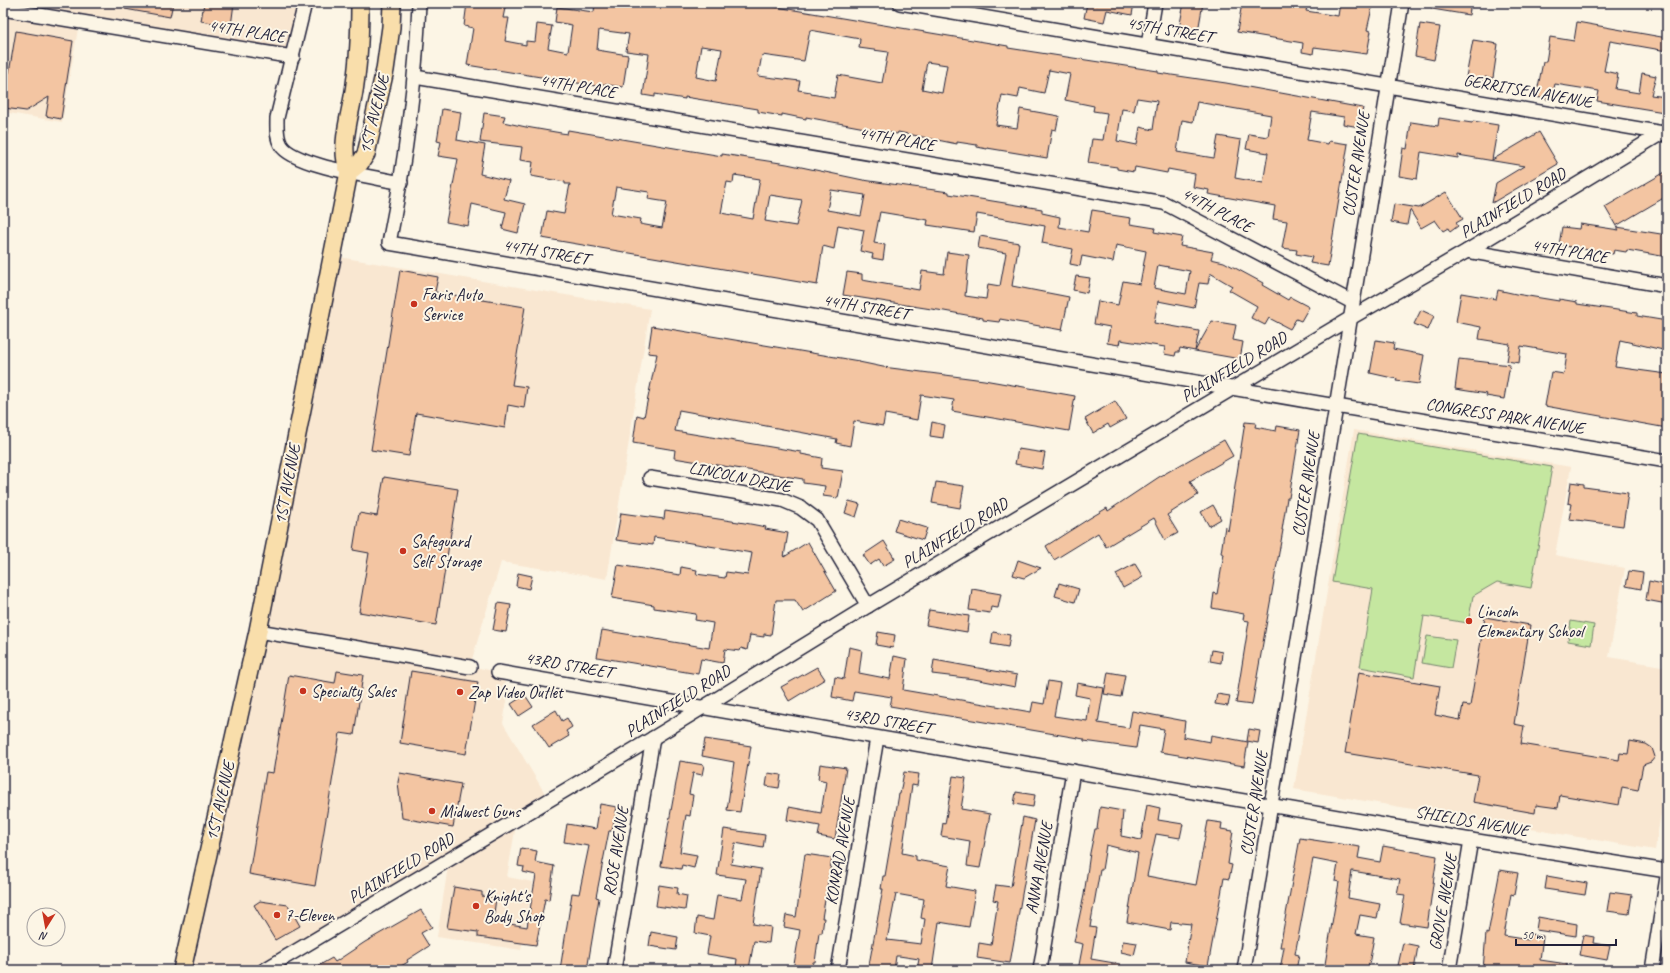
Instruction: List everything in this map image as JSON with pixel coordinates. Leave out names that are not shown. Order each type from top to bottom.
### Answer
[{"type":"main road","points":[[349,172],[345,162],[344,151],[355,84],[359,44],[360,3]]},
{"type":"main road","name":"1ST AVENUE","points":[[182,970],[258,631],[349,172],[360,164],[366,154],[385,70],[391,27],[392,3]]},
{"type":"street","points":[[293,57],[305,3]]},
{"type":"street","points":[[401,183],[415,76],[419,3]]},
{"type":"street","name":"45TH STREET","points":[[900,3],[1388,85]]},
{"type":"street","points":[[1148,45],[1155,3]]},
{"type":"street","name":"CUSTER AVENUE","points":[[1244,970],[1272,804],[1349,319],[1402,3]]},
{"type":"street","name":"44TH PLACE","points":[[3,9],[293,57],[277,118],[277,133],[281,145],[290,154],[305,162],[401,183]]},
{"type":"street","name":"44TH PLACE","points":[[415,76],[1164,203],[1352,302]]},
{"type":"street","name":"GERRITSEN AVENUE","points":[[1388,85],[1665,131]]},
{"type":"street","name":"PLAINFIELD ROAD","points":[[264,970],[653,738],[868,606],[1349,319],[1467,252],[1665,131]]},
{"type":"street","name":"44TH STREET","points":[[401,183],[389,243],[1336,406]]},
{"type":"street","name":"44TH PLACE","points":[[1467,252],[1667,286]]},
{"type":"street","name":"CONGRESS PARK AVENUE","points":[[1336,406],[1667,461]]},
{"type":"street","name":"LINCOLN DRIVE","points":[[650,478],[782,500],[800,508],[817,520],[868,606]]},
{"type":"street","points":[[258,631],[470,667]]},
{"type":"street","name":"43RD STREET","points":[[498,672],[877,738],[1272,804]]},
{"type":"street","name":"ROSE AVENUE","points":[[614,970],[653,738]]},
{"type":"street","name":"KONRAD AVENUE","points":[[838,970],[877,738]]},
{"type":"street","name":"ANNA AVENUE","points":[[1040,970],[1073,771]]},
{"type":"street","name":"SHIELDS AVENUE","points":[[1272,804],[1472,840],[1667,871]]},
{"type":"street","name":"GROVE AVENUE","points":[[1449,970],[1472,840]]},
{"type":"street","points":[[1652,970],[1667,877]]},
{"type":"shaded area","points":[[3,3],[19,6],[19,3],[299,3],[288,58],[79,23],[62,122],[3,112]]},
{"type":"shaded area","points":[[339,257],[650,309],[607,579],[501,562],[470,666],[498,672],[509,689],[503,723],[547,797],[518,813],[507,877],[533,882],[521,950],[437,937],[449,860],[260,970],[184,970]]},
{"type":"shaded area","name":"Lincoln Elementary School","points":[[1354,430],[1571,467],[1555,555],[1625,568],[1609,657],[1667,667],[1667,775],[1655,850],[1294,789]]},
{"type":"green space","points":[[1358,434],[1552,467],[1531,588],[1497,582],[1473,596],[1468,623],[1424,616],[1414,677],[1360,667],[1373,589],[1332,582]]},
{"type":"green space","points":[[1571,621],[1594,625],[1591,645],[1568,641]]},
{"type":"green space","points":[[1427,636],[1456,640],[1451,668],[1422,663]]},
{"type":"building","points":[[126,3],[173,3],[170,17],[125,9]]},
{"type":"building","points":[[204,3],[234,3],[231,26],[201,21]]},
{"type":"building","points":[[467,3],[506,3],[503,18],[509,18],[505,41],[526,45],[526,41],[535,42],[537,24],[552,26],[548,48],[568,52],[572,25],[555,22],[557,7],[594,12],[595,3],[753,3],[1008,46],[1008,48],[1158,71],[1158,73],[1226,83],[1363,108],[1359,127],[1343,124],[1344,117],[1312,112],[1307,140],[1328,144],[1329,141],[1348,144],[1328,266],[1310,263],[1312,257],[1296,254],[1297,250],[1282,248],[1287,221],[1273,219],[1275,206],[1208,194],[1209,190],[1193,187],[1195,174],[1168,169],[1167,173],[1135,167],[1134,172],[1117,169],[1117,167],[1088,163],[1092,139],[1103,140],[1107,113],[1093,111],[1094,106],[1065,100],[1070,74],[1049,70],[1044,93],[1020,88],[1018,98],[1002,95],[996,125],[1017,128],[1020,109],[1059,116],[1056,130],[1052,129],[1047,158],[987,149],[977,147],[977,145],[957,142],[957,144],[898,132],[897,134],[806,117],[806,119],[782,114],[782,116],[758,112],[758,109],[685,97],[685,99],[655,94],[655,97],[643,95],[649,54],[626,51],[629,34],[599,30],[597,50],[628,55],[623,87],[602,84],[602,87],[467,65],[473,28],[464,26]],"holes":[[[810,30],[860,39],[859,48],[888,52],[882,83],[838,75],[834,98],[798,90],[800,81],[758,76],[762,55],[804,61]],[[701,46],[722,49],[716,81],[696,77]],[[927,62],[947,65],[942,93],[922,89]],[[1137,98],[1157,101],[1153,130],[1140,127],[1137,145],[1117,141],[1122,109],[1134,111]],[[1197,102],[1271,115],[1268,137],[1249,134],[1246,149],[1268,153],[1263,183],[1235,178],[1241,140],[1218,136],[1214,158],[1177,152],[1182,120],[1193,122]]]},
{"type":"building","points":[[1087,3],[1097,5],[1098,3],[1134,3],[1132,15],[1107,10],[1104,22],[1084,18]]},
{"type":"building","points":[[1184,3],[1203,3],[1197,37],[1178,34]]},
{"type":"building","points":[[1242,3],[1268,3],[1295,7],[1295,3],[1308,3],[1306,11],[1338,16],[1340,3],[1372,8],[1367,30],[1371,31],[1367,54],[1314,47],[1313,54],[1302,52],[1303,43],[1237,32]]},
{"type":"building","points":[[1433,3],[1471,3],[1469,15],[1432,9]]},
{"type":"building","points":[[1577,22],[1667,38],[1667,51],[1610,41],[1604,71],[1618,74],[1615,89],[1639,93],[1642,73],[1656,76],[1651,95],[1666,97],[1664,112],[1597,101],[1599,91],[1555,84],[1551,100],[1536,97],[1543,62],[1546,62],[1550,37],[1574,41]]},
{"type":"building","points":[[1420,24],[1440,27],[1434,60],[1415,56]]},
{"type":"building","points":[[16,31],[73,41],[61,119],[46,116],[49,97],[26,111],[4,108],[3,72],[9,73]]},
{"type":"building","points":[[1473,40],[1498,44],[1493,78],[1485,77],[1484,80],[1466,77]]},
{"type":"building","points":[[442,109],[461,112],[457,140],[485,145],[480,174],[509,181],[504,199],[525,204],[518,233],[502,229],[506,212],[472,204],[468,226],[446,222],[458,159],[438,156],[441,142],[437,141]]},
{"type":"building","points":[[484,113],[505,116],[503,122],[526,127],[567,134],[568,130],[722,156],[722,154],[787,164],[863,180],[949,192],[949,194],[1042,209],[1042,213],[1060,217],[1059,227],[1088,232],[1092,210],[1105,212],[1105,214],[1131,218],[1130,224],[1155,228],[1154,232],[1182,237],[1180,246],[1213,252],[1211,259],[1224,262],[1263,283],[1262,285],[1288,300],[1290,297],[1309,307],[1301,321],[1296,319],[1290,329],[1269,318],[1265,325],[1251,318],[1257,306],[1229,290],[1232,286],[1210,273],[1208,284],[1199,283],[1194,308],[1158,301],[1154,323],[1199,331],[1195,351],[1180,348],[1179,352],[1176,352],[1175,356],[1164,354],[1165,347],[1120,340],[1119,345],[1107,343],[1110,327],[1094,324],[1098,301],[1118,305],[1123,281],[1140,284],[1146,251],[1116,245],[1113,262],[1082,256],[1080,266],[1070,264],[1073,249],[1042,243],[1045,226],[977,214],[974,232],[927,225],[928,220],[880,212],[874,243],[885,245],[883,260],[872,258],[873,254],[860,251],[864,230],[838,225],[834,249],[823,246],[817,285],[542,238],[547,211],[564,214],[570,184],[531,176],[533,162],[520,160],[522,147],[480,142]],"holes":[[[734,175],[760,179],[753,219],[721,213],[727,182],[733,183]],[[616,187],[649,192],[648,199],[667,202],[662,228],[640,224],[641,219],[611,214]],[[831,190],[865,195],[861,216],[827,210]],[[770,195],[802,200],[796,226],[765,221]],[[1158,265],[1190,271],[1186,294],[1154,288]]]},
{"type":"building","points":[[1439,118],[1498,125],[1492,160],[1539,132],[1558,164],[1492,203],[1496,183],[1524,166],[1458,155],[1458,158],[1421,152],[1417,179],[1399,176],[1403,148],[1407,149],[1411,122],[1438,126]]},
{"type":"building","points":[[1667,171],[1667,196],[1616,226],[1605,207]]},
{"type":"building","points":[[1446,192],[1463,219],[1456,223],[1458,226],[1450,232],[1448,228],[1443,231],[1435,220],[1421,228],[1410,210],[1407,225],[1391,222],[1394,204],[1419,208]]},
{"type":"building","points":[[1580,224],[1619,230],[1617,227],[1667,235],[1667,257],[1627,250],[1626,252],[1614,250],[1613,254],[1559,245],[1562,227],[1579,229]]},
{"type":"building","points":[[980,236],[1019,243],[1012,286],[1069,297],[1062,330],[1000,319],[999,322],[983,320],[983,318],[944,311],[843,295],[847,272],[862,274],[862,280],[919,290],[922,271],[944,274],[947,252],[969,255],[965,296],[986,299],[988,284],[1000,286],[1006,253],[978,248]]},
{"type":"building","points":[[400,270],[438,277],[435,292],[525,307],[512,385],[527,387],[524,408],[508,405],[505,428],[416,413],[409,456],[371,450]]},
{"type":"building","points":[[1076,276],[1090,278],[1087,293],[1073,290]]},
{"type":"building","points":[[1498,290],[1637,313],[1637,316],[1667,321],[1667,334],[1663,350],[1620,340],[1615,367],[1667,374],[1667,428],[1545,406],[1551,372],[1564,374],[1567,354],[1521,346],[1519,363],[1507,361],[1510,344],[1479,339],[1481,327],[1456,322],[1461,293],[1496,299]]},
{"type":"building","points":[[1421,310],[1434,316],[1428,330],[1414,324]]},
{"type":"building","points":[[1212,321],[1236,325],[1233,340],[1243,342],[1240,359],[1195,351]]},
{"type":"building","points":[[652,326],[859,361],[883,367],[984,380],[1075,396],[1069,431],[952,411],[954,400],[921,395],[917,420],[885,414],[883,426],[854,421],[850,446],[836,443],[837,439],[679,410],[675,431],[801,452],[801,454],[822,458],[821,468],[843,471],[838,498],[823,496],[825,486],[803,483],[803,479],[674,458],[675,450],[633,443],[637,415],[644,417],[657,354],[648,353]]},
{"type":"building","points":[[1376,340],[1394,343],[1393,349],[1424,355],[1419,384],[1396,381],[1397,379],[1370,373]]},
{"type":"building","points":[[1459,359],[1510,365],[1504,399],[1486,396],[1487,394],[1455,389]]},
{"type":"building","points":[[1115,401],[1126,419],[1110,428],[1108,424],[1093,433],[1085,419]]},
{"type":"building","points":[[932,422],[945,425],[943,438],[930,436]]},
{"type":"building","points":[[1245,422],[1256,423],[1255,427],[1276,431],[1277,426],[1300,430],[1252,705],[1236,703],[1249,621],[1243,620],[1244,614],[1212,608],[1214,593],[1217,594],[1224,554],[1221,553],[1225,526],[1228,531]]},
{"type":"building","points":[[1224,440],[1233,456],[1190,481],[1198,495],[1167,515],[1178,533],[1165,540],[1154,518],[1106,547],[1098,533],[1054,560],[1046,546],[1107,508],[1108,511],[1159,477]]},
{"type":"building","points":[[1018,449],[1045,453],[1042,469],[1015,464]]},
{"type":"building","name":"Safeguard Self Storage","points":[[384,477],[458,489],[436,625],[359,612],[369,553],[353,550],[359,513],[377,516]]},
{"type":"building","points":[[936,482],[964,486],[960,508],[932,503]]},
{"type":"building","points":[[1571,482],[1584,484],[1584,487],[1628,493],[1623,526],[1569,519],[1572,504],[1568,503]]},
{"type":"building","points":[[849,501],[860,504],[856,517],[845,513]]},
{"type":"building","points":[[1213,505],[1221,519],[1209,526],[1201,512]]},
{"type":"building","points":[[665,511],[745,523],[766,527],[765,529],[788,533],[784,557],[808,542],[836,591],[803,612],[795,600],[776,600],[771,635],[764,634],[764,637],[750,635],[747,650],[741,648],[740,651],[725,649],[723,663],[701,659],[698,674],[597,657],[602,630],[709,648],[713,623],[695,620],[696,614],[654,608],[654,605],[612,598],[618,565],[680,575],[681,567],[697,570],[696,574],[725,578],[726,572],[748,575],[752,553],[654,537],[653,545],[616,540],[621,513],[664,519]]},
{"type":"building","points":[[898,519],[927,528],[923,540],[894,531]]},
{"type":"building","points":[[884,541],[895,559],[883,566],[879,559],[870,565],[863,555]]},
{"type":"building","points":[[1018,560],[1041,568],[1024,578],[1013,575]]},
{"type":"building","points":[[1135,564],[1143,577],[1123,588],[1116,574]]},
{"type":"building","points":[[1629,571],[1643,573],[1641,589],[1626,586]]},
{"type":"building","points":[[518,573],[532,576],[529,589],[516,586]]},
{"type":"building","points":[[1649,581],[1667,585],[1667,604],[1646,600]]},
{"type":"building","points":[[1059,583],[1079,589],[1075,602],[1055,596]]},
{"type":"building","points":[[972,589],[1001,594],[998,608],[991,607],[990,613],[969,610]]},
{"type":"building","points":[[498,603],[511,605],[506,632],[493,630]]},
{"type":"building","points":[[929,610],[969,616],[967,632],[926,625]]},
{"type":"building","points":[[1485,617],[1530,625],[1514,724],[1524,726],[1521,744],[1619,760],[1620,753],[1628,754],[1630,741],[1646,744],[1652,748],[1655,757],[1651,762],[1643,765],[1638,790],[1622,787],[1619,805],[1560,795],[1558,808],[1536,805],[1535,813],[1473,802],[1478,775],[1345,753],[1359,672],[1440,686],[1435,715],[1460,720],[1463,705],[1470,706]]},
{"type":"building","points":[[878,632],[895,635],[893,648],[876,645]]},
{"type":"building","points":[[993,632],[1010,635],[1008,647],[991,644]]},
{"type":"building","points":[[849,647],[862,650],[859,673],[890,679],[894,656],[907,659],[903,690],[1031,712],[1033,702],[1044,704],[1048,681],[1060,683],[1054,716],[1087,721],[1090,698],[1075,695],[1077,683],[1104,688],[1098,723],[1129,728],[1132,711],[1185,721],[1183,737],[1210,742],[1211,735],[1248,742],[1244,766],[1160,752],[1164,729],[1140,725],[1136,748],[1084,741],[1084,739],[890,706],[892,697],[854,691],[852,701],[832,697],[835,677],[844,679]]},
{"type":"building","points":[[1212,650],[1222,652],[1221,663],[1210,661]]},
{"type":"building","points":[[934,660],[1017,675],[1015,687],[974,679],[932,674]]},
{"type":"building","points":[[817,667],[825,679],[789,701],[781,687]]},
{"type":"building","points":[[337,671],[363,675],[354,735],[340,733],[315,886],[249,874],[266,772],[273,773],[289,675],[335,683]]},
{"type":"building","points":[[411,671],[478,682],[466,754],[400,743]]},
{"type":"building","points":[[1108,672],[1125,675],[1121,697],[1104,694]]},
{"type":"building","points":[[1217,694],[1230,696],[1228,706],[1215,704]]},
{"type":"building","points":[[525,695],[533,707],[519,716],[511,704]]},
{"type":"building","points":[[556,710],[562,721],[567,718],[572,727],[566,731],[569,736],[549,748],[533,724]]},
{"type":"building","points":[[1249,729],[1260,731],[1258,743],[1247,741]]},
{"type":"building","points":[[705,739],[751,746],[740,812],[727,810],[734,762],[702,756]]},
{"type":"building","points":[[680,761],[704,765],[702,775],[693,773],[689,794],[693,795],[690,816],[686,815],[680,852],[697,855],[694,868],[682,865],[681,869],[661,866]]},
{"type":"building","points":[[820,764],[846,768],[835,839],[818,836],[820,826],[787,820],[789,807],[821,813],[826,781],[818,779]]},
{"type":"building","points":[[904,772],[919,774],[917,786],[912,785],[902,853],[916,856],[916,860],[950,866],[946,886],[975,891],[969,927],[939,922],[932,970],[917,970],[919,959],[896,956],[894,970],[868,970],[883,889],[881,889],[883,876],[885,876]],"holes":[[[896,894],[924,899],[921,918],[925,919],[921,944],[887,940]]]},
{"type":"building","points":[[400,773],[461,784],[453,827],[402,818],[398,782]]},
{"type":"building","points":[[768,773],[781,775],[779,788],[766,786]]},
{"type":"building","points":[[953,776],[966,778],[961,809],[990,814],[980,868],[967,866],[970,841],[941,836],[943,823],[945,824]]},
{"type":"building","points":[[1016,792],[1035,795],[1033,807],[1014,804]]},
{"type":"building","points":[[600,804],[617,807],[612,831],[609,831],[596,897],[599,898],[587,970],[560,970],[572,893],[579,894],[589,846],[564,842],[567,824],[596,829]]},
{"type":"building","points":[[1147,805],[1160,808],[1158,820],[1183,824],[1180,838],[1156,834],[1147,876],[1196,885],[1208,821],[1222,823],[1221,829],[1233,831],[1228,864],[1232,865],[1229,879],[1224,878],[1208,966],[1185,962],[1191,924],[1171,922],[1170,930],[1127,922],[1138,853],[1106,845],[1090,927],[1096,928],[1091,959],[1120,964],[1120,970],[1078,970],[1083,944],[1074,942],[1084,895],[1090,853],[1095,829],[1097,829],[1100,807],[1123,811],[1121,836],[1141,840]]},
{"type":"building","points":[[1023,817],[1035,820],[1010,963],[977,958],[979,943],[991,945],[998,901],[993,900],[996,885],[1011,887]]},
{"type":"building","points":[[724,829],[765,835],[763,848],[735,843],[731,864],[761,869],[753,924],[771,927],[769,943],[754,941],[749,969],[736,967],[737,959],[707,954],[710,936],[695,933],[697,917],[713,920],[717,895],[742,899],[746,879],[717,875]]},
{"type":"building","points":[[1300,838],[1360,847],[1358,858],[1380,862],[1383,846],[1437,856],[1427,927],[1400,923],[1405,895],[1397,894],[1400,879],[1352,871],[1348,898],[1380,904],[1377,918],[1360,915],[1356,934],[1374,937],[1368,970],[1324,970],[1339,882],[1335,881],[1338,864],[1313,859],[1295,954],[1299,955],[1296,970],[1280,970],[1284,947],[1280,947]]},
{"type":"building","points":[[521,848],[537,851],[535,862],[554,866],[549,900],[545,899],[536,945],[478,937],[478,932],[447,928],[454,887],[482,892],[482,896],[496,898],[493,921],[527,927],[536,875],[523,872],[524,867],[518,866]]},
{"type":"building","points":[[805,854],[832,858],[822,918],[824,918],[822,933],[819,933],[815,962],[813,962],[812,970],[793,970],[800,930],[784,927],[786,915],[796,917]]},
{"type":"building","points":[[1500,870],[1518,873],[1514,895],[1511,894],[1504,936],[1529,940],[1530,934],[1543,936],[1540,960],[1567,964],[1567,970],[1483,970],[1486,933],[1488,934]]},
{"type":"building","points":[[1547,876],[1587,883],[1585,895],[1545,889]]},
{"type":"building","points":[[659,885],[678,888],[677,894],[687,896],[685,910],[656,906]]},
{"type":"building","points":[[1610,892],[1632,895],[1629,914],[1607,911]]},
{"type":"building","name":"7-Eleven","points":[[260,901],[288,905],[300,926],[275,940],[254,905]]},
{"type":"building","points":[[421,910],[432,927],[421,933],[429,946],[407,960],[408,962],[394,970],[311,970],[332,958],[335,962],[365,942]]},
{"type":"building","points":[[1538,917],[1577,924],[1576,936],[1536,930]]},
{"type":"building","points":[[651,932],[678,937],[676,950],[649,946]]},
{"type":"building","points":[[1583,935],[1594,937],[1593,943],[1610,946],[1607,960],[1579,955]]},
{"type":"building","points":[[1123,941],[1137,943],[1134,955],[1121,952]]},
{"type":"building","points":[[1403,943],[1418,946],[1414,970],[1397,970]]},
{"type":"place","name":"Faris Auto Service","points":[[414,304]]},
{"type":"place","name":"Safeguard Self Storage","points":[[403,551]]},
{"type":"place","name":"Lincoln Elementary School","points":[[1469,621]]},
{"type":"place","name":"Specialty Sales","points":[[303,691]]},
{"type":"place","name":"Zap Video Outlet","points":[[460,692]]},
{"type":"place","name":"Midwest Guns","points":[[432,811]]},
{"type":"place","name":"Knight's Body Shop","points":[[476,906]]},
{"type":"place","name":"7-Eleven","points":[[277,915]]}]
